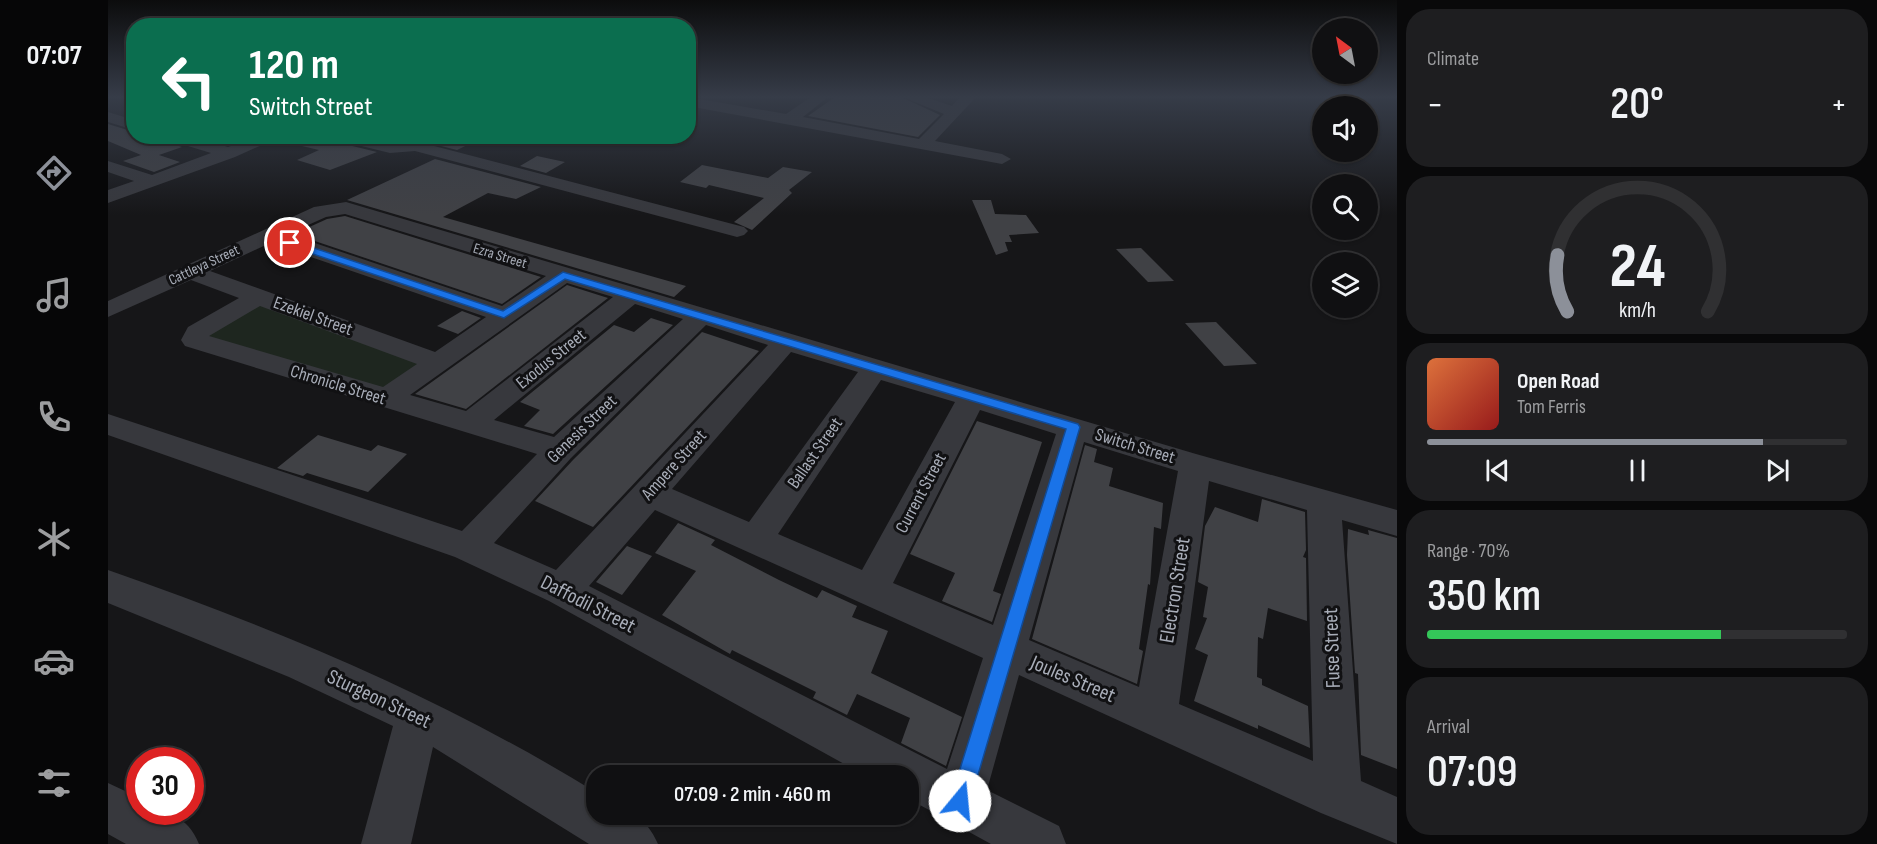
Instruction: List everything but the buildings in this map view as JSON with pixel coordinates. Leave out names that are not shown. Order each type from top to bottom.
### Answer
[{"type":"street","points":[[882,136],[1002,159]]},
{"type":"street","points":[[923,144],[930,136]]},
{"type":"street","points":[[200,144],[229,153]]},
{"type":"street","points":[[108,197],[253,144]]},
{"type":"street","points":[[374,144],[390,148],[415,146],[736,231]]},
{"type":"street","points":[[399,165],[392,162],[390,157],[419,144]]},
{"type":"street","points":[[108,166],[152,181]]},
{"type":"street","name":"Cattleya Street","points":[[108,310],[321,211],[334,208]]},
{"type":"street","name":"Ezra Street","points":[[334,208],[346,208],[701,316]]},
{"type":"street","points":[[268,235],[504,315]]},
{"type":"street","name":"Ezekiel Street","points":[[191,272],[435,361]]},
{"type":"street","points":[[385,399],[435,361],[563,275]]},
{"type":"street","name":"Exodus Street","points":[[471,423],[632,295]]},
{"type":"street","name":"Chronicle Street","points":[[260,296],[197,332],[194,340],[560,450]]},
{"type":"street","name":"Switch Street","points":[[701,316],[787,340],[1195,465],[1324,500],[1397,523]]},
{"type":"street","name":"Genesis Street","points":[[468,546],[560,450],[701,316]]},
{"type":"street","name":"Ampere Street","points":[[562,590],[787,340]]},
{"type":"street","name":"Ballast Street","points":[[756,539],[875,368]]},
{"type":"street","name":"Current Street","points":[[870,590],[972,397]]},
{"type":"street","name":"Daffodil Street","points":[[108,424],[468,546],[562,590],[1041,844]]},
{"type":"street","points":[[960,801],[1008,651],[1073,427]]},
{"type":"street","name":"Electron Street","points":[[1156,714],[1195,465]]},
{"type":"street","name":"Joules Street","points":[[650,493],[1397,821]]},
{"type":"street","name":"Fuse Street","points":[[1324,500],[1338,796]]},
{"type":"street","name":"Sturgeon Street","points":[[108,586],[316,669],[418,716],[546,788],[623,841]]},
{"type":"street","points":[[386,844],[418,716]]},
{"type":"street","points":[[108,807],[174,844]]},
{"type":"shaded area","points":[[256,303],[423,361],[379,392],[198,336]]},
{"type":"route","points":[[290,243],[504,315],[563,275],[1073,427],[1008,651],[960,801]]}]
